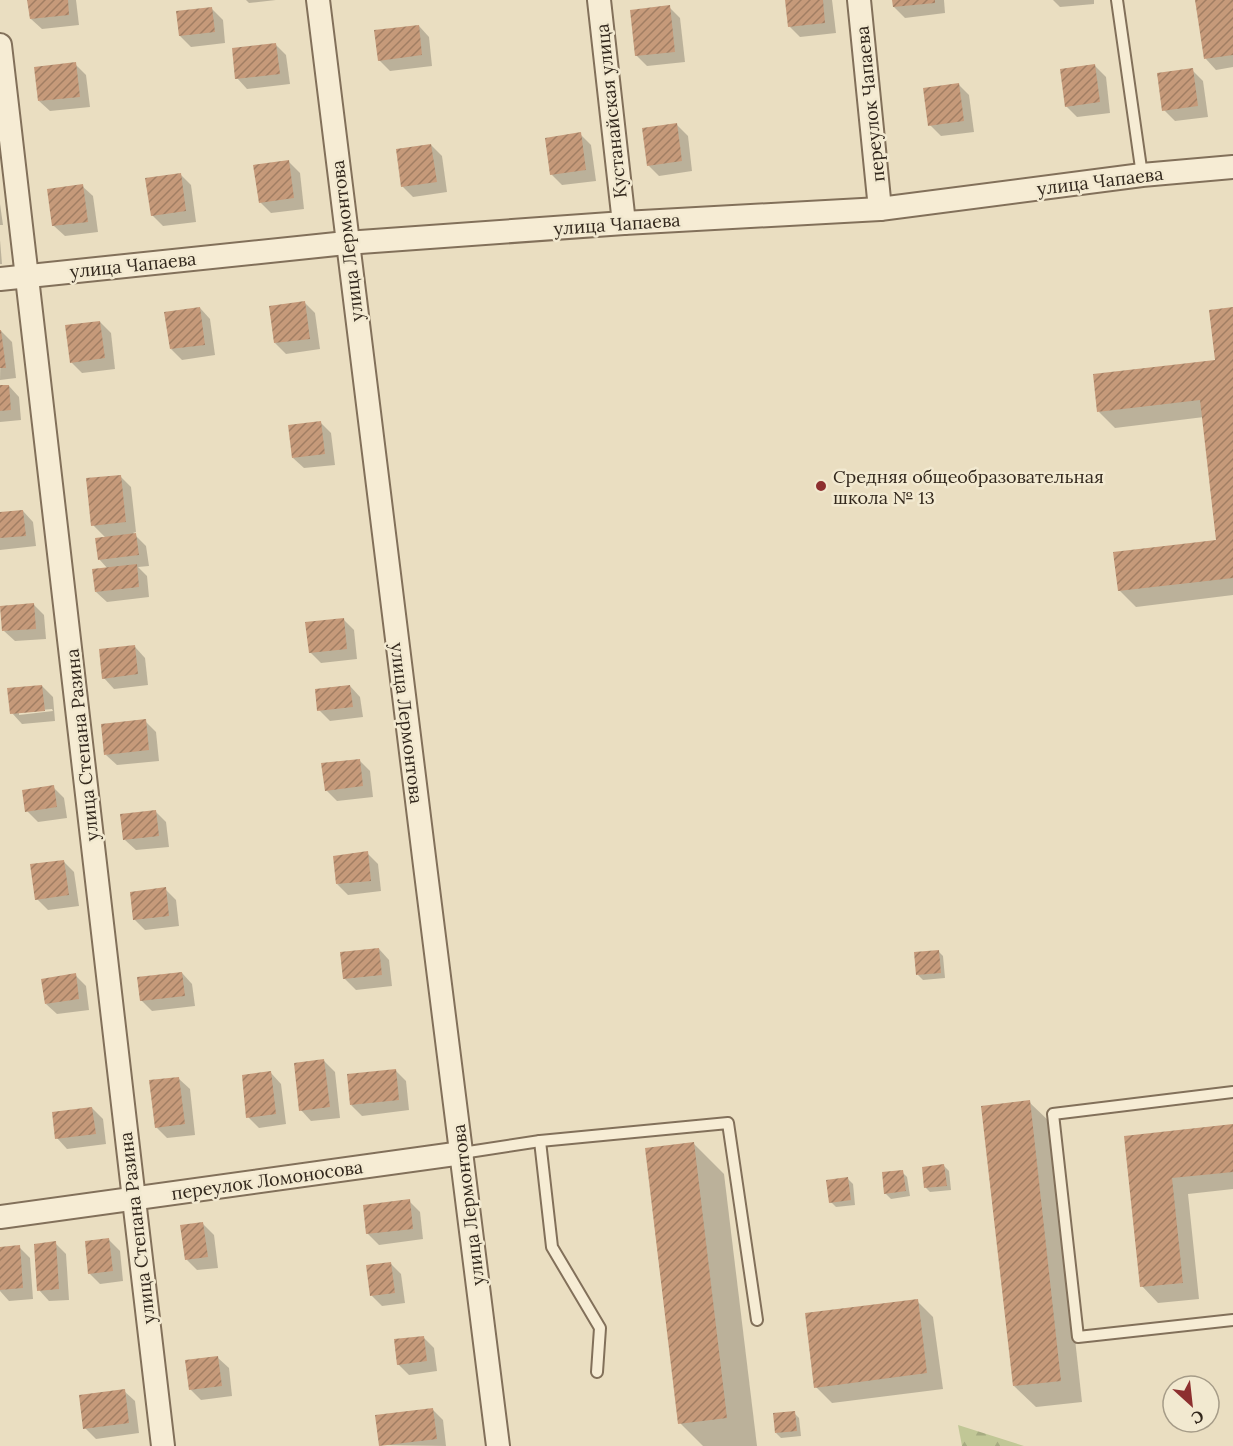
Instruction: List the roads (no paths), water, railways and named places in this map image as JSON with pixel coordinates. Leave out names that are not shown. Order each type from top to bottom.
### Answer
[{"type":"street","name":"улица Лермонтова","points":[[318,0],[346,243],[498,1446]]},
{"type":"street","name":"Кустанайская улица","points":[[599,0],[624,223]]},
{"type":"street","name":"переулок Чапаева","points":[[859,0],[880,208]]},
{"type":"street","name":"улица Степана Разина","points":[[0,45],[29,276],[163,1446]]},
{"type":"street","name":"улица Чапаева","points":[[0,279],[346,243],[880,208],[1142,175],[1233,167]]},
{"type":"street","name":"переулок Ломоносова","points":[[0,1218],[462,1153]]},
{"type":"lane","points":[[1117,0],[1142,175]]},
{"type":"lane","points":[[1233,1092],[1053,1114],[1078,1337],[1233,1320]]},
{"type":"lane","points":[[462,1153],[540,1141],[728,1123],[757,1320]]},
{"type":"lane","points":[[540,1141],[552,1247],[600,1328],[597,1372]]},
{"type":"place","name":"Средняя общеобразовательная школа № 13","points":[[821,486]]}]
